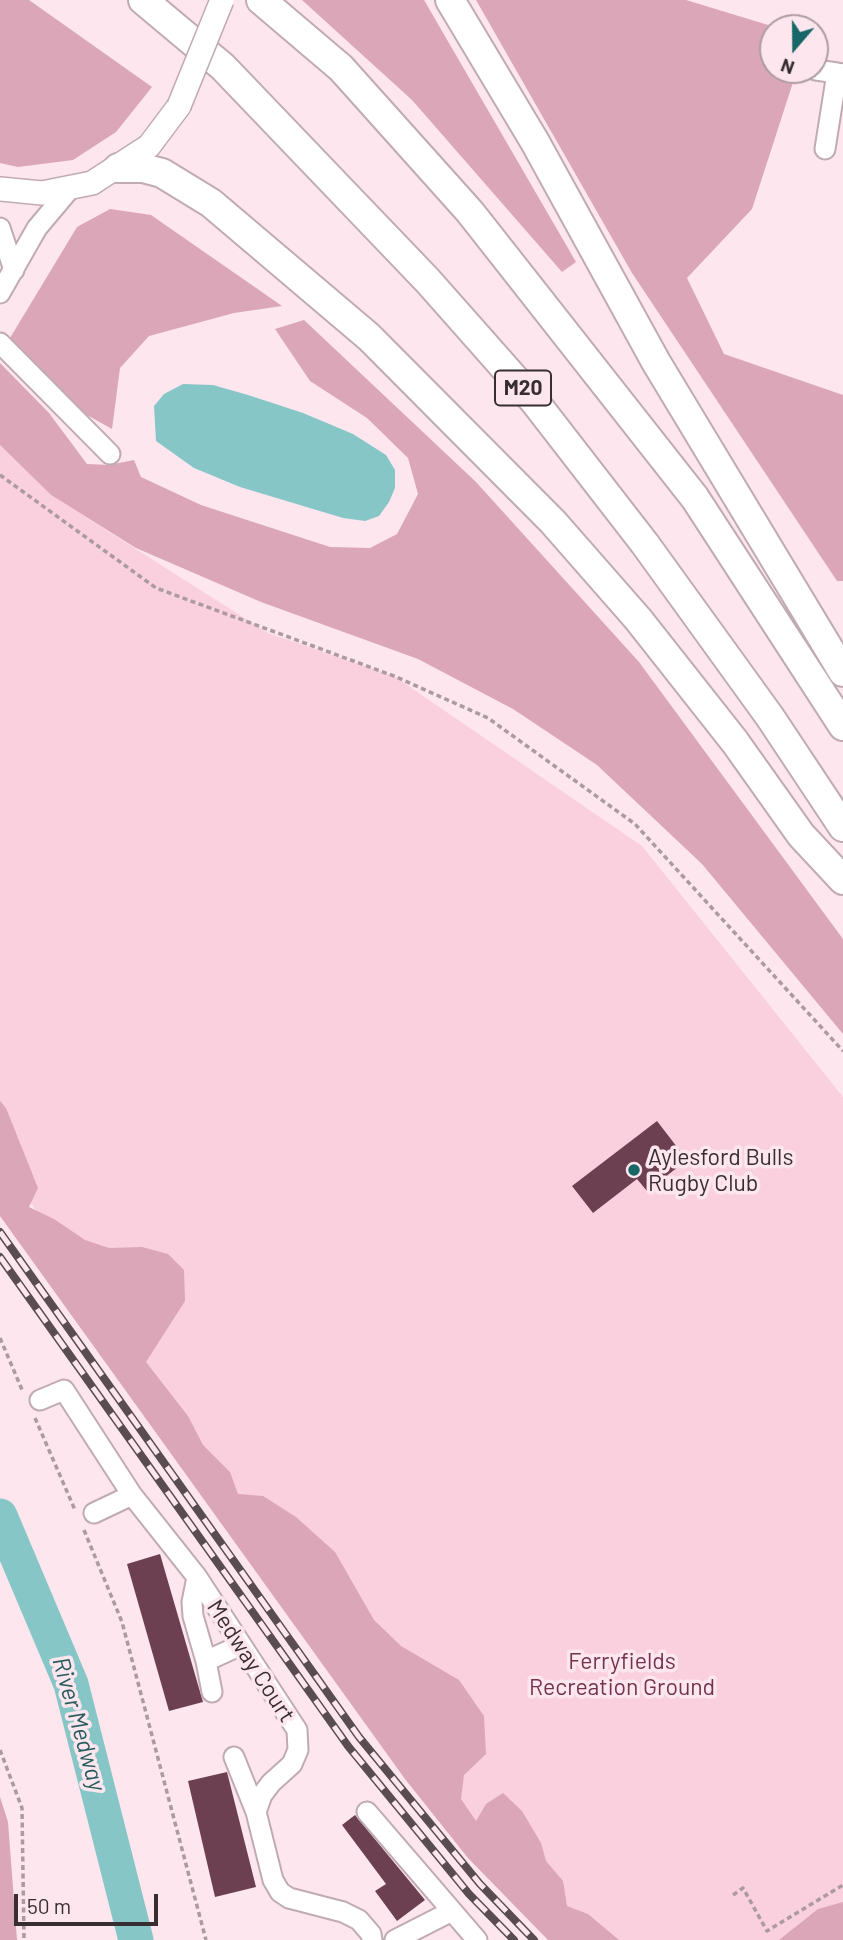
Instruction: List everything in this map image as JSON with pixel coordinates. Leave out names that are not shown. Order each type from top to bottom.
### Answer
[{"type":"highway","name":"M20","points":[[143,0],[223,66],[428,281],[535,402],[645,544],[762,706],[843,827]]},
{"type":"highway","points":[[261,0],[341,68],[470,212],[695,498],[843,726]]},
{"type":"highway","points":[[450,0],[535,142],[656,362],[843,672]]},
{"type":"highway","points":[[118,168],[143,168],[162,173],[211,203],[369,337],[553,522],[638,619],[735,742],[800,835],[843,880]]},
{"type":"main road","points":[[0,190],[42,193],[69,190],[92,183],[149,146],[179,106],[222,0]]},
{"type":"street","points":[[825,149],[840,74]]},
{"type":"street","points":[[0,293],[37,228],[69,190]]},
{"type":"street","points":[[0,228],[14,270]]},
{"type":"street","points":[[0,343],[110,454]]},
{"type":"street","name":"Medway Court","points":[[34,1407],[64,1391],[132,1495],[197,1577],[297,1731],[298,1750],[292,1764],[271,1783],[256,1812]]},
{"type":"street","points":[[83,1515],[132,1495]]},
{"type":"street","points":[[197,1577],[192,1602],[193,1616],[212,1692]]},
{"type":"street","points":[[206,1661],[241,1645]]},
{"type":"street","points":[[234,1757],[256,1812],[269,1869],[280,1892],[289,1898],[343,1912],[359,1920],[371,1934],[372,1940]]},
{"type":"street","points":[[367,1812],[477,1940]]},
{"type":"street","points":[[394,1940],[452,1911]]},
{"type":"path","points":[[0,475],[156,588],[394,676],[488,718],[635,824],[843,1051]]},
{"type":"path","points":[[0,1338],[83,1515],[122,1622],[205,1940]]},
{"type":"path","points":[[0,1750],[22,1808],[23,1940]]},
{"type":"path","points":[[733,1895],[743,1888],[767,1931],[843,1885]]},
{"type":"green space","name":"Ferryfields Recreation Ground","points":[[0,445],[51,495],[268,633],[394,676],[642,846],[843,1097],[843,1940],[572,1940],[480,1855],[287,1583],[0,1157]]},
{"type":"shaded area","points":[[0,0],[29,0],[152,87],[116,132],[73,160],[18,167],[0,163]]},
{"type":"shaded area","points":[[302,0],[424,0],[576,262],[562,272],[412,100]]},
{"type":"shaded area","points":[[476,0],[686,0],[759,22],[759,84],[792,84],[752,209],[687,278],[724,354],[843,395],[843,581],[837,581],[632,273]]},
{"type":"shaded area","points":[[110,209],[151,215],[282,306],[234,313],[149,336],[120,368],[112,429],[87,415],[10,338],[77,227]]},
{"type":"shaded area","points":[[304,320],[476,482],[639,662],[843,939],[843,1034],[702,864],[597,765],[513,709],[418,659],[261,602],[136,548],[51,495],[0,445],[0,363],[49,413],[87,464],[109,465],[134,460],[141,477],[201,505],[330,547],[370,548],[397,534],[418,494],[408,458],[367,418],[310,381],[275,329]]},
{"type":"shaded area","points":[[0,1101],[6,1108],[38,1188],[29,1207],[54,1219],[85,1240],[109,1248],[142,1247],[168,1254],[184,1270],[185,1301],[146,1362],[188,1416],[203,1445],[230,1472],[238,1494],[263,1496],[296,1517],[335,1552],[374,1620],[401,1646],[459,1680],[484,1716],[486,1754],[464,1775],[461,1799],[476,1821],[486,1804],[503,1793],[522,1811],[541,1843],[546,1861],[563,1881],[567,1906],[588,1914],[619,1940],[548,1940],[468,1858],[405,1779],[0,1216]]},
{"type":"shaded area","points":[[0,1797],[8,1822],[17,1940],[0,1940]]},
{"type":"shaded area","points":[[843,1902],[843,1940],[779,1940],[818,1909]]},
{"type":"water","points":[[183,384],[213,385],[248,395],[303,413],[353,434],[386,455],[395,470],[395,488],[389,502],[379,516],[365,521],[343,518],[240,487],[194,468],[156,441],[154,406],[164,394]]},
{"type":"building","name":"Aylesford Bulls Rugby Club","points":[[657,1121],[687,1160],[647,1191],[637,1179],[593,1213],[572,1186]]},
{"type":"building","points":[[160,1554],[203,1702],[169,1711],[127,1564]]},
{"type":"building","points":[[227,1772],[256,1887],[215,1897],[188,1781]]},
{"type":"building","points":[[355,1815],[425,1900],[397,1921],[375,1891],[386,1884],[342,1825]]},
{"type":"waterway","name":"River Medway","points":[[0,1516],[71,1684],[136,1940]]},
{"type":"railway","points":[[0,1232],[359,1737],[480,1884],[534,1940]]},
{"type":"railway","points":[[0,1257],[348,1746],[469,1894],[514,1940]]},
{"type":"place","name":"Aylesford Bulls Rugby Club","points":[[634,1170]]}]
